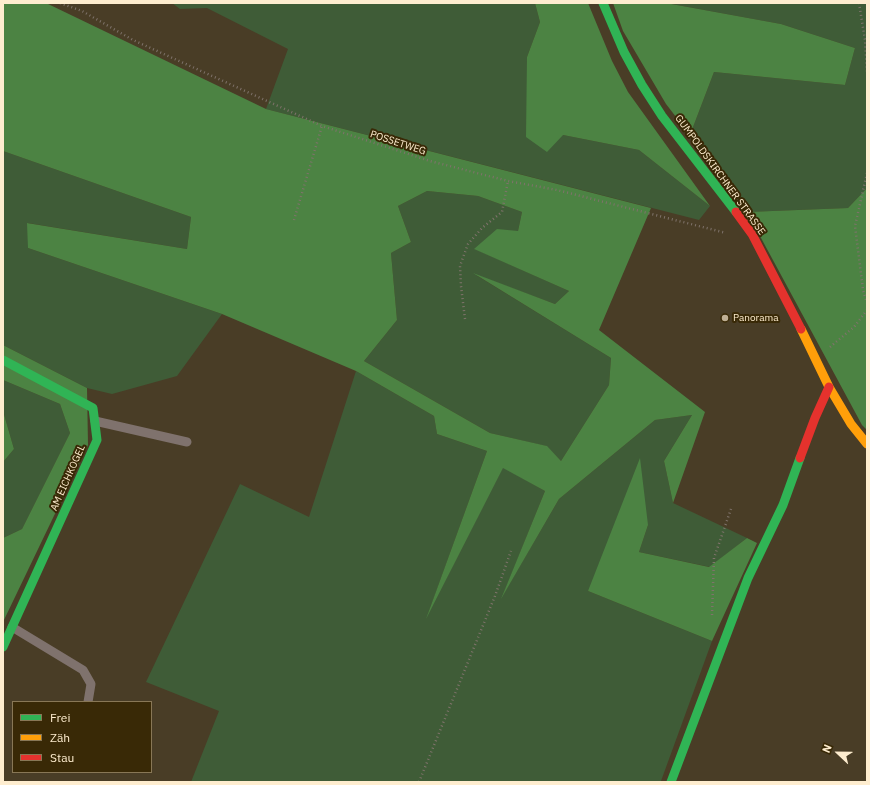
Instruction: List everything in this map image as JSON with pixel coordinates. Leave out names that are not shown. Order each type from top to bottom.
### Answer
[{"type":"street","name":"GUMPOLDSKIRCHNER STRASSE","points":[[603,3],[624,52],[642,85],[662,116],[752,234],[829,387],[851,424],[867,444]]},
{"type":"street","name":"AM EICHKOGEL","points":[[3,360],[93,408],[97,440],[3,647]]},
{"type":"street","points":[[671,782],[748,578],[783,505],[815,418],[829,387]]},
{"type":"lane","points":[[95,421],[187,442]]},
{"type":"lane","points":[[12,627],[83,670],[90,684],[88,701]]},
{"type":"path","name":"POSSETWEG","points":[[60,3],[82,12],[133,40],[322,126],[430,161],[508,181],[557,190],[727,233]]},
{"type":"path","points":[[859,3],[865,40],[867,72]]},
{"type":"path","points":[[294,220],[322,126]]},
{"type":"path","points":[[867,173],[855,226],[863,290],[867,304]]},
{"type":"path","points":[[465,319],[460,266],[468,244],[482,228],[502,212],[508,181]]},
{"type":"path","points":[[816,359],[854,327],[867,310]]},
{"type":"path","points":[[712,622],[714,558],[731,508]]},
{"type":"path","points":[[419,782],[495,596],[511,551]]},
{"type":"green space","points":[[3,3],[46,3],[266,109],[651,208],[599,330],[705,412],[673,503],[664,461],[692,415],[655,420],[559,499],[501,599],[545,491],[503,468],[426,619],[487,451],[437,434],[434,416],[356,371],[222,314],[28,248],[27,223],[187,249],[191,217],[3,151]],"holes":[[[427,191],[478,196],[522,212],[518,231],[497,229],[474,249],[569,291],[555,304],[473,273],[611,358],[609,385],[561,461],[547,446],[490,433],[364,361],[397,320],[391,253],[411,242],[398,206]]]},
{"type":"green space","points":[[172,3],[535,3],[540,22],[527,57],[563,135],[639,150],[710,206],[699,220],[266,109],[288,49],[207,8],[180,9]]},
{"type":"green space","points":[[535,3],[588,3],[612,61],[628,92],[710,206],[639,150],[563,135],[547,152],[526,137],[527,57],[540,22]]},
{"type":"green space","points":[[613,3],[666,3],[781,24],[855,48],[845,85],[714,72],[690,135],[666,104],[623,31]]},
{"type":"green space","points":[[666,3],[867,3],[867,188],[848,208],[747,212],[690,135],[714,72],[845,85],[855,48],[781,24]]},
{"type":"green space","points":[[3,151],[191,217],[187,249],[28,223],[28,248],[222,314],[177,376],[112,394],[87,388],[3,345]]},
{"type":"green space","points":[[867,188],[867,430],[862,425],[747,212],[848,208]]},
{"type":"green space","points":[[427,191],[478,196],[522,212],[518,231],[475,249],[569,291],[555,304],[476,275],[611,358],[609,385],[561,461],[546,446],[490,433],[364,361],[397,320],[391,253],[411,242],[398,206]]},
{"type":"green space","points":[[3,345],[87,388],[88,445],[3,622],[3,538],[22,529],[70,433],[60,404],[3,380]]},
{"type":"green space","points":[[356,371],[434,416],[437,434],[487,451],[428,614],[503,467],[545,491],[503,595],[559,499],[655,420],[692,415],[664,461],[673,503],[747,538],[710,567],[639,552],[648,525],[588,591],[712,641],[661,781],[662,782],[191,782],[219,711],[146,682],[240,484],[309,517]]},
{"type":"green space","points":[[3,380],[60,404],[70,433],[22,529],[3,538],[3,462],[14,449],[3,411]]},
{"type":"green space","points":[[3,411],[14,449],[3,462]]},
{"type":"green space","points":[[640,458],[648,525],[639,552],[709,567],[747,538],[757,543],[712,641],[588,591]]},
{"type":"traffic: fast","points":[[603,3],[624,52],[642,85],[662,116],[736,212]]},
{"type":"traffic: fast","points":[[3,360],[93,408],[97,440],[3,647]]},
{"type":"traffic: fast","points":[[671,782],[748,578],[783,505],[800,458]]},
{"type":"traffic: slow","points":[[801,329],[829,387],[851,424],[867,444]]},
{"type":"traffic: jam","points":[[736,212],[752,234],[801,329]]},
{"type":"traffic: jam","points":[[800,458],[815,418],[829,387]]},
{"type":"place","name":"Panorama","points":[[725,318]]}]
